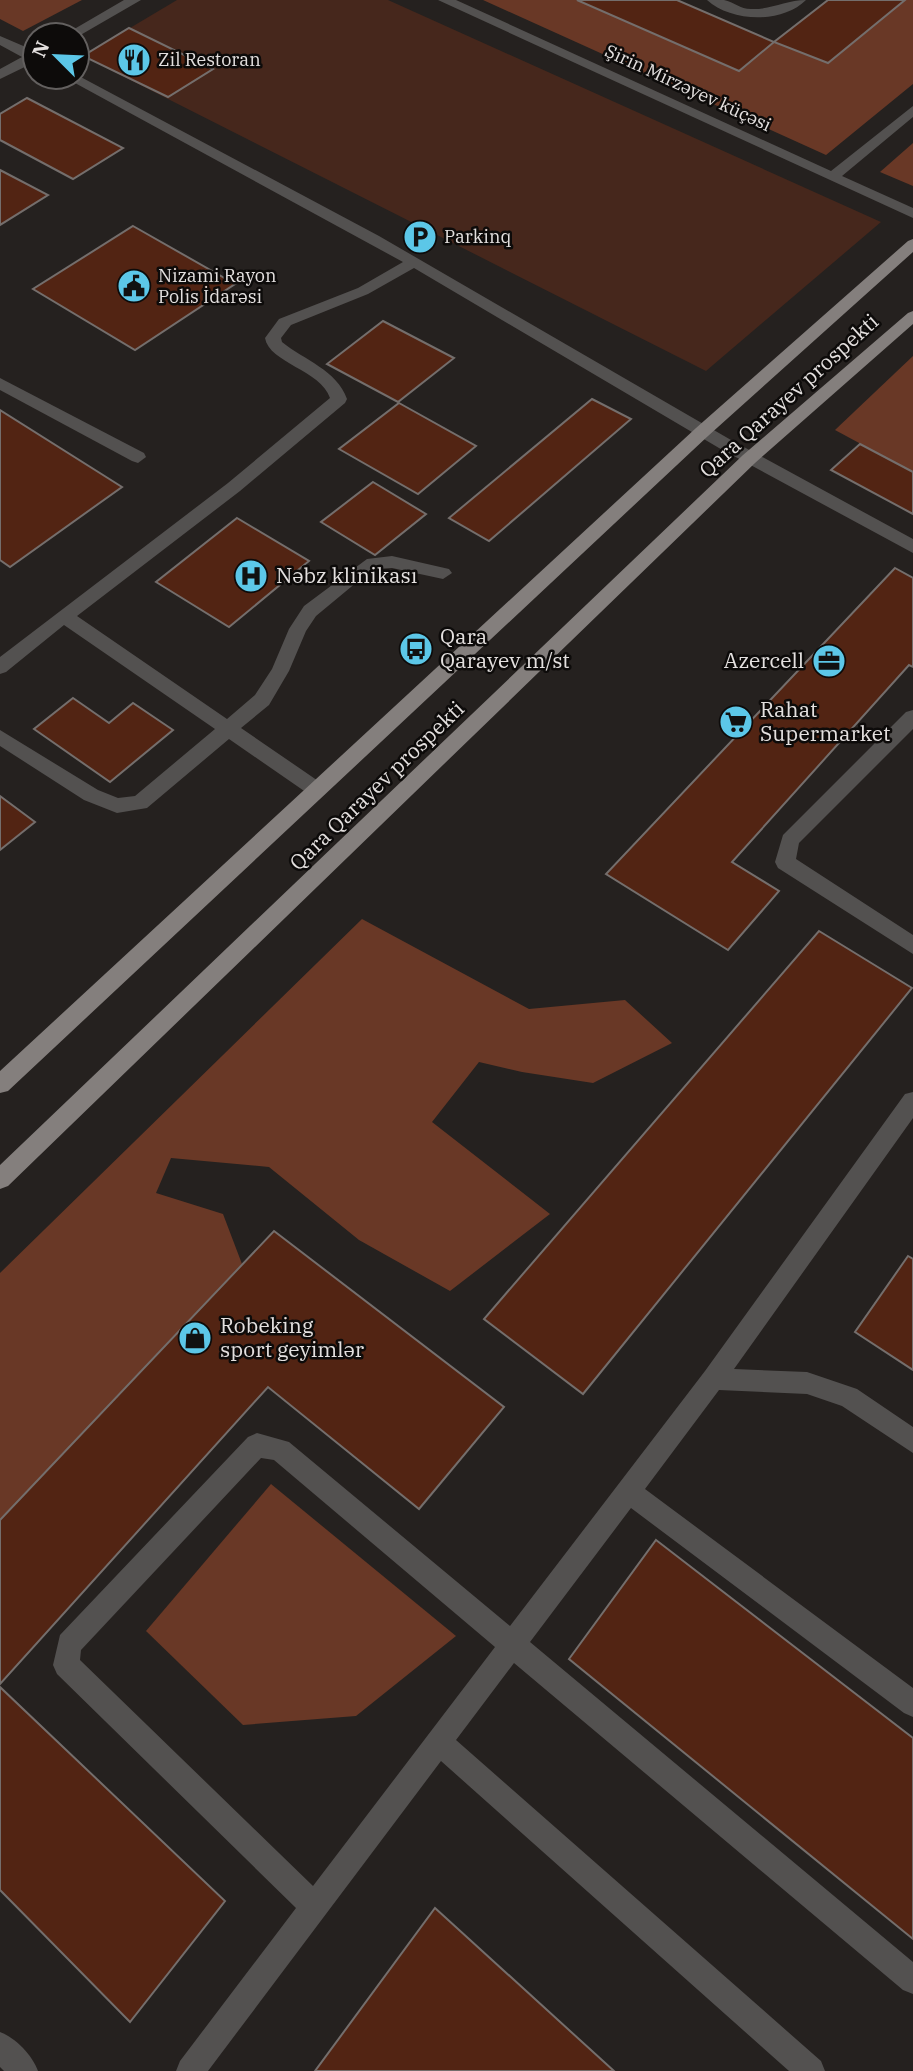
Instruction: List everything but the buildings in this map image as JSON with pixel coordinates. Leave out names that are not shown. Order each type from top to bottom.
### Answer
[{"type":"main road","name":"Qara Qarayev prospekti","points":[[0,1084],[702,432],[913,244]]},
{"type":"main road","name":"Qara Qarayev prospekti","points":[[0,1179],[749,459],[913,316]]},
{"type":"street","points":[[91,24],[134,0]]},
{"type":"street","name":"Şirin Mirzəyev küçəsi","points":[[445,0],[913,214]]},
{"type":"street","points":[[714,0],[743,13],[758,13],[799,0]]},
{"type":"street","points":[[0,40],[21,50]]},
{"type":"street","points":[[0,75],[21,64]]},
{"type":"street","points":[[91,88],[413,261],[749,459],[913,547]]},
{"type":"street","points":[[832,177],[913,110]]},
{"type":"street","points":[[0,667],[234,487],[340,399],[339,393],[330,383],[274,345],[273,338],[285,323],[363,290],[413,261]]},
{"type":"street","points":[[0,383],[138,457]]},
{"type":"street","points":[[0,737],[90,795],[117,806],[139,803],[262,700],[310,611],[351,578],[373,563],[392,562],[443,573]]},
{"type":"street","points":[[64,616],[317,790]]},
{"type":"street","points":[[913,717],[790,840],[785,862],[913,946]]},
{"type":"street","points":[[190,2071],[713,1379],[913,1101]]},
{"type":"street","points":[[713,1379],[807,1383],[849,1397],[913,1441]]},
{"type":"street","points":[[314,1906],[66,1665],[69,1644],[257,1445],[280,1450],[913,1980]]},
{"type":"street","points":[[628,1491],[913,1704]]},
{"type":"street","points":[[439,1742],[811,2071]]},
{"type":"street","points":[[0,2046],[24,2071]]},
{"type":"shaded area","points":[[0,0],[82,0],[42,21],[21,21],[21,30],[0,19]]},
{"type":"shaded area","points":[[177,0],[388,0],[881,222],[706,371],[91,60],[91,51]]},
{"type":"shaded area","points":[[483,0],[577,0],[739,71],[774,42],[828,63],[905,0],[913,0],[913,84],[826,155]]},
{"type":"shaded area","points":[[913,143],[913,186],[880,172]]},
{"type":"shaded area","points":[[913,356],[913,472],[835,430]]},
{"type":"shaded area","points":[[362,919],[529,1009],[625,1000],[672,1043],[593,1083],[479,1062],[432,1122],[550,1214],[450,1291],[359,1240],[269,1167],[171,1158],[156,1193],[223,1214],[242,1264],[0,1520],[0,1273]]},
{"type":"shaded area","points":[[271,1484],[456,1636],[356,1716],[243,1725],[146,1631]]},
{"type":"place","name":"Zil Restoran","points":[[134,60]]},
{"type":"place","name":"Parkinq","points":[[420,237]]},
{"type":"place","name":"Nizami Rayon Polis İdarəsi","points":[[134,286]]},
{"type":"place","name":"Nəbz klinikası","points":[[251,576]]},
{"type":"place","name":"Qara Qarayev m/st","points":[[416,649]]},
{"type":"place","name":"Azercell","points":[[829,661]]},
{"type":"place","name":"Rahat Supermarket","points":[[736,722]]},
{"type":"place","name":"Robeking sport geyimlər","points":[[195,1338]]}]
